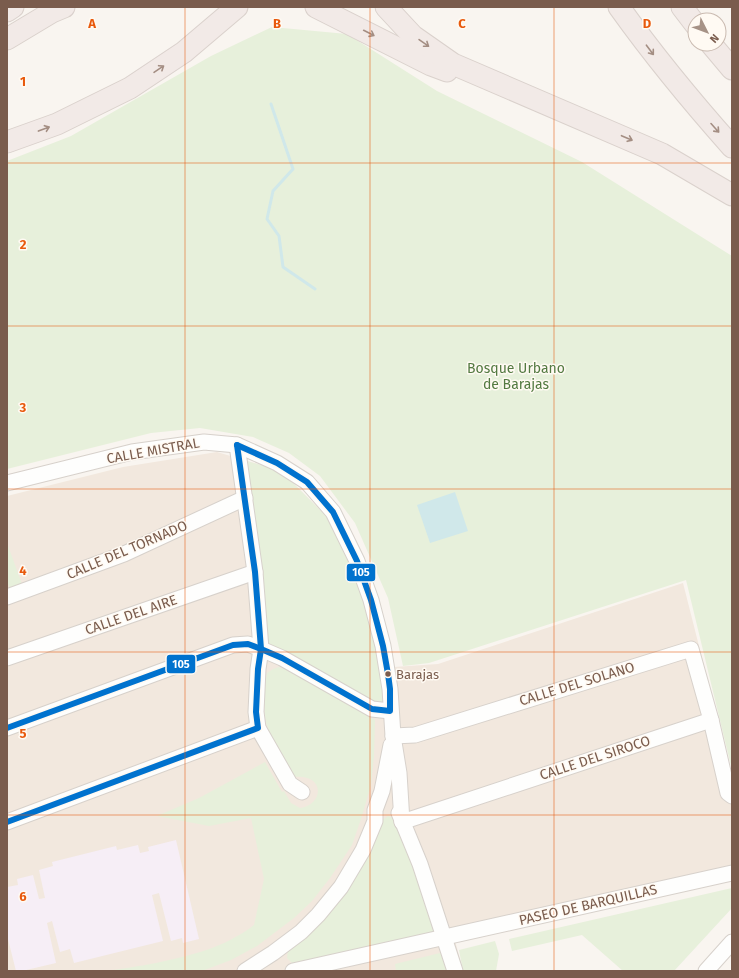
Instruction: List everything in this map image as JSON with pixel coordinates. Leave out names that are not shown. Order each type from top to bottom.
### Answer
[{"type":"highway","points":[[7,11],[13,7]]},
{"type":"highway","points":[[7,25],[38,7]]},
{"type":"highway","points":[[7,39],[52,12],[64,7]]},
{"type":"highway","points":[[316,7],[431,65],[501,94],[591,123]]},
{"type":"highway","points":[[386,7],[413,36],[453,64],[662,154],[732,195]]},
{"type":"highway","points":[[619,7],[650,50],[698,109],[732,147]]},
{"type":"highway","points":[[7,142],[57,124],[130,88],[184,52],[236,9]]},
{"type":"highway","points":[[718,52],[732,69]]},
{"type":"street","name":"CALLE MISTRAL","points":[[7,483],[132,452],[204,442],[237,445],[277,462],[307,482],[333,512],[357,562],[371,600],[383,646],[390,688],[392,736]]},
{"type":"street","points":[[237,445],[255,572],[261,649],[258,669],[256,712],[258,728],[290,784],[302,792]]},
{"type":"street","name":"CALLE DEL TORNADO","points":[[7,598],[124,554],[245,498]]},
{"type":"street","name":"CALLE DEL AIRE","points":[[7,658],[255,572]]},
{"type":"street","points":[[7,728],[233,645],[248,644],[282,658],[372,709],[390,711]]},
{"type":"street","name":"CALLE DEL SOLANO","points":[[392,736],[415,735],[691,649],[711,720]]},
{"type":"street","points":[[711,720],[728,793],[732,796]]},
{"type":"street","name":"CALLE DEL SIROCO","points":[[402,822],[711,720]]},
{"type":"street","points":[[7,822],[258,728]]},
{"type":"street","points":[[379,817],[375,810],[382,791],[392,736]]},
{"type":"street","points":[[392,736],[399,773],[402,822]]},
{"type":"street","points":[[387,762],[392,789],[402,822],[420,864],[455,971]]},
{"type":"street","points":[[245,971],[291,940],[318,915],[341,887],[363,850],[399,773]]},
{"type":"street","points":[[379,817],[396,812],[402,822]]},
{"type":"street","name":"PASEO DE BARQUILLAS","points":[[293,971],[732,873]]},
{"type":"street","points":[[706,971],[732,942]]},
{"type":"shaded area","points":[[217,452],[281,471],[326,516],[365,624],[379,668],[438,664],[683,583],[732,776],[732,866],[452,929],[463,971],[7,971],[7,496],[123,467]]},
{"type":"shaded area","points":[[176,840],[199,939],[183,943],[182,938],[171,941],[159,893],[152,895],[163,941],[74,963],[70,949],[60,952],[52,921],[47,923],[56,963],[16,971],[7,935],[7,887],[18,885],[17,879],[33,875],[39,899],[45,898],[39,870],[53,866],[52,862],[116,846],[117,850],[138,845],[140,853],[149,851],[148,847]]},
{"type":"green space","name":"Bosque Urbano de Barajas","points":[[272,27],[347,34],[437,91],[582,162],[732,256],[732,770],[686,580],[429,663],[403,666],[388,598],[355,523],[320,476],[289,453],[253,437],[200,428],[151,433],[7,469],[7,161],[71,136],[211,56]]},
{"type":"green space","points":[[240,459],[281,471],[326,516],[368,602],[385,699],[377,705],[261,649]]},
{"type":"green space","points":[[7,543],[22,584],[10,589],[7,581]]},
{"type":"green space","points":[[279,667],[289,671],[375,720],[374,756],[371,785],[352,845],[330,878],[312,901],[294,918],[257,946],[231,960],[202,971],[101,971],[156,963],[195,954],[231,940],[254,925],[264,879],[251,818],[209,826],[157,816],[199,798],[265,762],[282,792],[284,791],[291,803],[300,808],[308,806],[314,801],[318,790],[316,784],[304,777],[293,777],[267,726],[264,700],[267,673]]},
{"type":"green space","points":[[388,816],[396,819],[421,882],[435,932],[294,965],[287,958],[288,950],[381,821]]},
{"type":"green space","points":[[732,888],[732,908],[674,971],[623,971],[582,935],[512,951],[509,939]]},
{"type":"green space","points":[[495,941],[499,954],[496,971],[463,971],[459,950]]},
{"type":"green space","points":[[440,953],[444,955],[448,971],[396,971],[395,964]]},
{"type":"water","points":[[455,492],[468,531],[430,543],[417,505]]},
{"type":"waterway","points":[[271,104],[293,169],[273,191],[267,219],[279,236],[283,267],[315,289]]},
{"type":"transit line","name":"105","points":[[7,728],[233,645],[248,644],[282,658],[372,709],[390,711],[388,674],[383,646],[371,600],[357,561],[333,512],[307,482],[277,463],[237,445]]},
{"type":"transit line","name":"105","points":[[7,822],[258,728],[256,712],[258,669],[261,649],[255,572],[237,445]]},
{"type":"place","name":"Barajas","points":[[388,674]]}]
